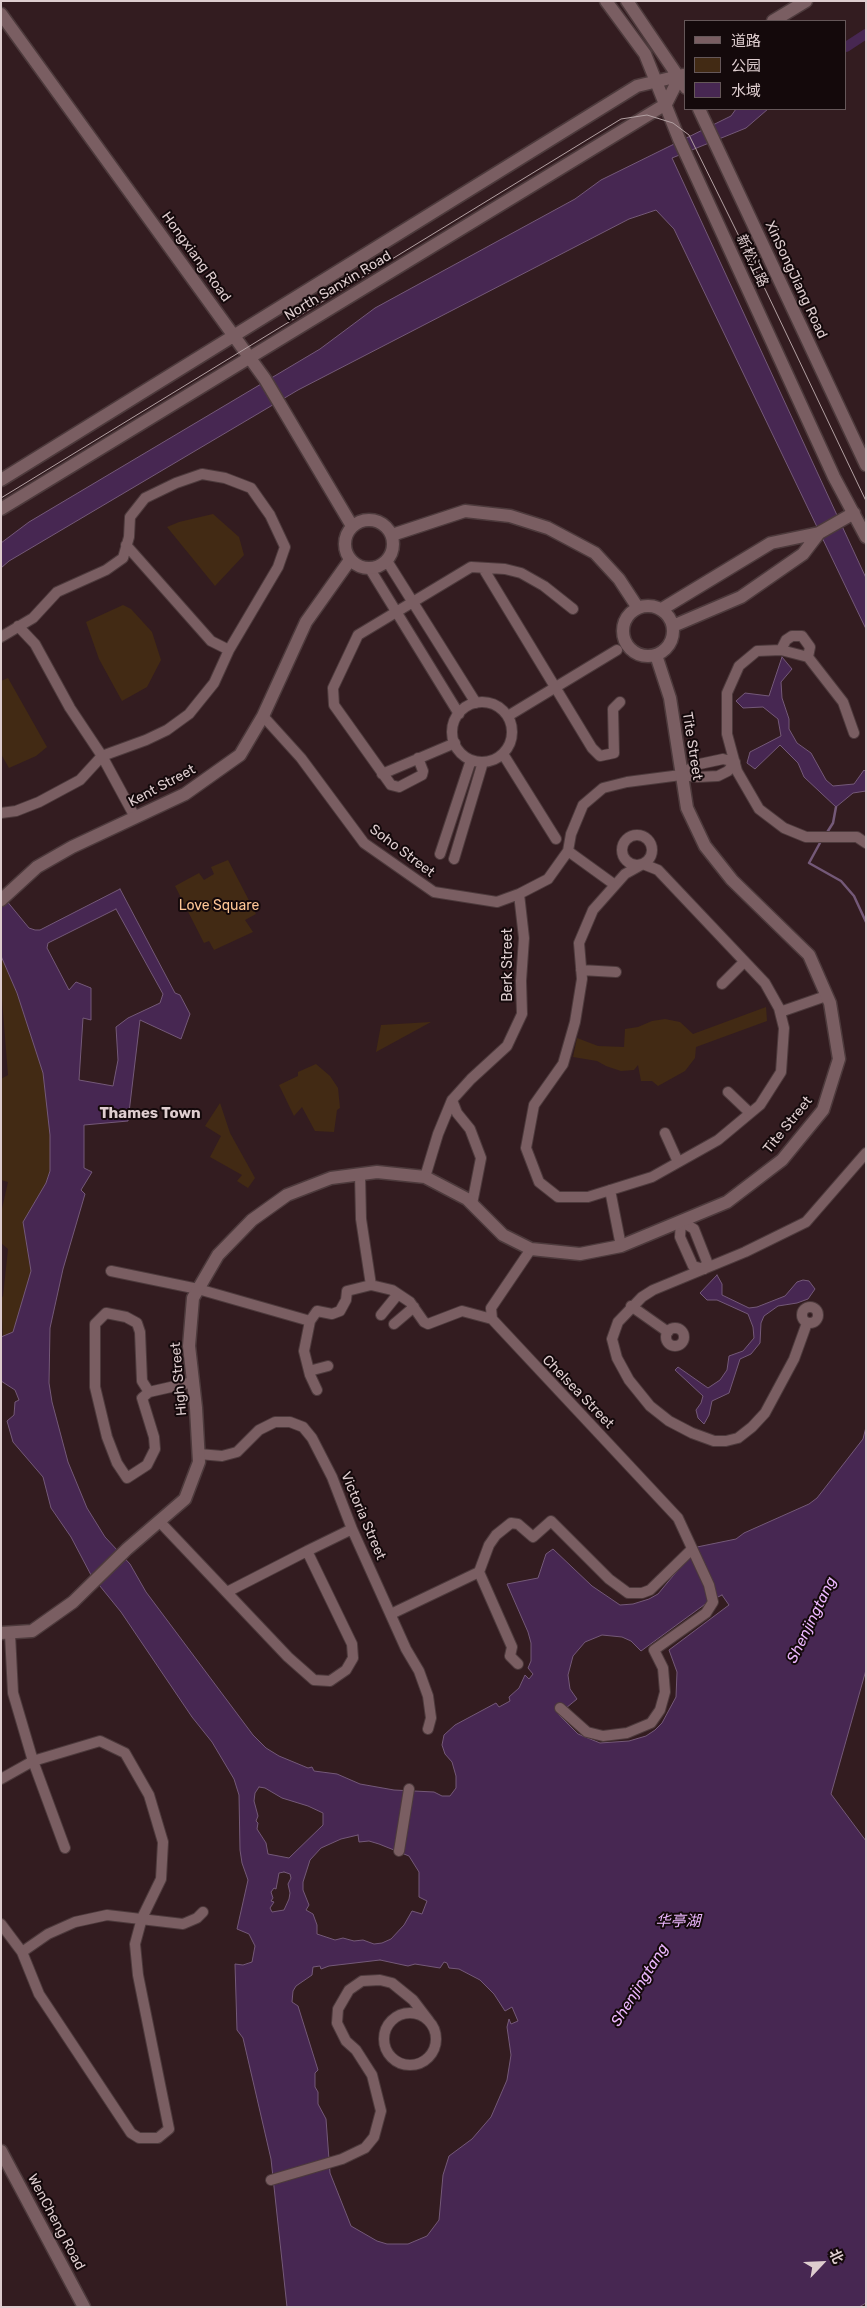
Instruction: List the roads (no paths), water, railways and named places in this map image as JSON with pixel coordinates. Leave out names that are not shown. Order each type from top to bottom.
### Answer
[{"type":"street","name":"新松江路","points":[[606,1],[644,54],[686,155],[834,477],[866,537]]},
{"type":"street","points":[[627,1],[684,80],[666,104]]},
{"type":"street","points":[[775,20],[806,1]]},
{"type":"street","name":"Hongxiang Road","points":[[1,14],[250,358],[280,403],[352,526]]},
{"type":"street","name":"North Sanxin Road","points":[[1,480],[637,86],[656,82],[684,80]]},
{"type":"street","name":"North Sanxin Road","points":[[1,509],[666,104]]},
{"type":"street","name":"XinSongJiang Road","points":[[699,110],[866,466]]},
{"type":"street","points":[[1,636],[33,618],[57,592],[106,570],[122,558],[130,517],[145,498],[176,483],[202,474],[225,478],[252,488],[270,515],[285,546],[278,567],[229,650],[214,682],[190,714],[167,730],[102,756],[80,780],[39,802],[1,813]]},
{"type":"street","points":[[392,535],[465,511],[510,516],[548,528],[596,553],[619,580],[638,608]]},
{"type":"street","points":[[662,609],[771,543],[819,533],[854,513]]},
{"type":"street","points":[[366,520],[374,520],[388,528],[392,535],[393,548],[387,561],[376,568],[370,569],[356,565],[350,560],[345,546],[345,539],[352,526],[366,520]]},
{"type":"street","points":[[674,626],[741,598],[803,554],[819,533]]},
{"type":"street","points":[[126,545],[211,641],[229,650]]},
{"type":"street","name":"Kent Street","points":[[4,897],[37,867],[72,847],[185,794],[240,755],[263,716],[306,622],[350,560]]},
{"type":"street","points":[[387,561],[476,703]]},
{"type":"street","points":[[418,758],[423,771],[422,776],[399,787],[391,785],[334,706],[333,688],[358,634],[471,568],[505,569],[521,573],[544,586],[573,609]]},
{"type":"street","points":[[483,568],[592,748],[600,756],[614,753],[613,709],[620,702]]},
{"type":"street","points":[[370,569],[459,714]]},
{"type":"street","points":[[647,605],[662,609],[674,626],[670,645],[656,656],[644,656],[636,653],[626,644],[623,634],[623,625],[630,613],[647,605]]},
{"type":"street","points":[[18,626],[35,644],[70,708],[102,756],[135,817]]},
{"type":"street","points":[[781,650],[786,640],[792,636],[802,636],[810,647],[808,657]]},
{"type":"street","points":[[508,716],[617,650]]},
{"type":"street","points":[[854,732],[843,702],[808,657],[781,650],[757,651],[739,666],[727,693],[728,734],[737,771],[759,809],[784,828],[806,837],[836,838],[857,836],[866,843]]},
{"type":"street","name":"Tite Street","points":[[531,1249],[580,1254],[622,1246],[727,1202],[782,1160],[823,1110],[839,1059],[830,1003],[809,955],[732,880],[705,846],[687,808],[670,698],[656,656]]},
{"type":"street","points":[[476,703],[494,705],[508,716],[512,726],[509,746],[503,754],[483,762],[471,760],[458,750],[453,728],[459,714],[476,703]]},
{"type":"street","name":"Soho Street","points":[[263,716],[301,758],[364,843],[434,892],[496,902],[518,894],[548,879],[568,851]]},
{"type":"street","points":[[382,774],[455,743]]},
{"type":"street","points":[[503,754],[556,839]]},
{"type":"street","points":[[681,774],[695,765],[723,759],[735,762]]},
{"type":"street","points":[[440,854],[471,760]]},
{"type":"street","points":[[454,859],[483,762]]},
{"type":"street","points":[[615,885],[568,851],[571,834],[584,805],[603,788],[627,782],[681,774],[698,777],[718,776],[728,771],[735,762]]},
{"type":"street","points":[[643,864],[658,870],[765,983],[780,1012],[784,1028],[781,1072],[760,1105],[718,1140],[652,1177],[588,1197],[558,1197],[539,1182],[526,1148],[534,1105],[564,1064],[575,1022],[582,978],[578,943],[593,910],[615,885],[625,874],[643,864]]},
{"type":"street","name":"Berk Street","points":[[425,1177],[438,1134],[452,1100],[471,1078],[507,1046],[522,1014],[521,981],[524,938],[518,894]]},
{"type":"street","points":[[722,984],[744,962]]},
{"type":"street","points":[[582,970],[616,972]]},
{"type":"street","points":[[780,1012],[826,996]]},
{"type":"street","points":[[728,1092],[750,1113]]},
{"type":"street","points":[[452,1100],[457,1113],[470,1129],[480,1158],[472,1204]]},
{"type":"street","points":[[665,1133],[678,1162]]},
{"type":"street","points":[[807,1323],[794,1359],[765,1413],[738,1438],[726,1441],[714,1441],[692,1433],[669,1421],[650,1406],[629,1380],[617,1358],[612,1339],[618,1322],[631,1306],[653,1290],[744,1252],[806,1222],[866,1153]]},
{"type":"street","name":"High Street","points":[[6,1633],[32,1631],[73,1602],[125,1551],[184,1499],[199,1462],[189,1346],[193,1298],[218,1255],[252,1220],[287,1195],[331,1178],[378,1172],[425,1177],[467,1200],[502,1235],[531,1249]]},
{"type":"street","points":[[360,1174],[361,1219],[370,1285]]},
{"type":"street","points":[[610,1190],[622,1246]]},
{"type":"street","points":[[681,1221],[694,1229],[706,1262],[704,1269],[693,1266],[680,1236],[681,1221]]},
{"type":"street","points":[[317,1390],[309,1371],[304,1351],[310,1321],[317,1311],[341,1315],[347,1291],[370,1285],[392,1290],[414,1307],[424,1322],[428,1324],[462,1310],[492,1319],[491,1308],[531,1249]]},
{"type":"street","points":[[111,1271],[198,1289],[310,1321]]},
{"type":"street","points":[[381,1315],[398,1294]]},
{"type":"street","points":[[631,1306],[668,1332]]},
{"type":"street","points":[[394,1324],[414,1307]]},
{"type":"street","points":[[149,1392],[142,1381],[140,1332],[137,1323],[126,1318],[106,1314],[95,1324],[95,1387],[107,1437],[117,1463],[127,1478],[148,1466],[155,1449],[154,1438],[142,1398],[149,1392],[193,1382]]},
{"type":"street","name":"Chelsea Street","points":[[492,1319],[678,1518],[709,1585],[713,1602],[706,1613],[654,1650],[664,1668],[665,1692],[660,1710],[651,1723],[627,1733],[603,1736],[587,1732],[560,1708]]},
{"type":"street","points":[[309,1371],[328,1366]]},
{"type":"street","name":"Victoria Street","points":[[199,1454],[222,1456],[237,1452],[260,1430],[275,1422],[290,1422],[303,1427],[312,1438],[332,1477],[352,1529],[390,1614],[419,1671],[428,1696],[431,1718],[428,1728]]},
{"type":"street","points":[[159,1521],[288,1657],[314,1680],[330,1681],[346,1670],[353,1658],[352,1644],[306,1551]]},
{"type":"street","points":[[518,1664],[510,1656],[512,1648],[480,1572],[489,1544],[496,1535],[511,1523],[518,1524],[533,1537],[551,1521],[609,1579],[628,1593],[642,1593],[650,1590],[692,1548]]},
{"type":"street","points":[[227,1592],[352,1529]]},
{"type":"street","points":[[390,1614],[480,1572]]},
{"type":"street","points":[[6,1633],[13,1693],[33,1761],[65,1848]]},
{"type":"street","points":[[1,1779],[33,1761],[100,1741],[125,1753],[149,1795],[163,1842],[161,1880],[142,1918],[135,1944],[138,1975],[170,2128],[158,2138],[139,2138],[130,2134],[39,1994],[22,1952],[1,1924]]},
{"type":"street","points":[[398,1851],[408,1789]]},
{"type":"street","points":[[22,1952],[48,1934],[75,1922],[107,1915],[183,1924],[197,1918],[203,1912]]},
{"type":"street","points":[[271,2180],[329,2164],[365,2148],[374,2137],[381,2111],[372,2075],[356,2050],[346,2041],[338,2023],[338,2009],[344,1996],[362,1981],[380,1980],[392,1983],[413,2000],[428,2021],[436,2036],[433,2052],[428,2058],[413,2065],[404,2065],[390,2056],[384,2040],[386,2031],[396,2017],[413,2014],[428,2021]]},
{"type":"street","name":"WenCheng Road","points":[[1,2151],[84,2307]]},
{"type":"water","points":[[735,110],[767,110],[746,128],[672,158],[866,578],[866,629],[674,229],[656,210],[629,219],[298,390],[9,561],[1,568],[1,543],[29,522],[320,349],[375,308],[575,199],[601,180],[731,116]]},
{"type":"water","points":[[782,657],[792,669],[781,682],[782,698],[789,719],[789,729],[797,743],[811,753],[826,780],[833,786],[854,784],[864,770],[866,772],[866,791],[853,793],[836,807],[804,777],[798,763],[780,745],[755,769],[747,763],[750,752],[781,736],[778,719],[763,707],[743,708],[736,701],[745,693],[769,696]]},
{"type":"water","name":"华亭湖","points":[[120,889],[175,993],[180,995],[190,1014],[181,1039],[140,1020],[128,1121],[84,1125],[84,1168],[92,1172],[81,1190],[85,1194],[63,1269],[50,1328],[49,1383],[52,1402],[68,1462],[87,1508],[105,1537],[130,1564],[146,1592],[253,1735],[266,1748],[279,1756],[308,1768],[312,1767],[314,1771],[337,1774],[360,1784],[394,1790],[434,1792],[442,1796],[450,1796],[456,1788],[456,1776],[452,1762],[445,1754],[442,1745],[444,1735],[455,1725],[496,1703],[499,1707],[510,1701],[509,1697],[519,1688],[525,1675],[529,1679],[533,1674],[528,1668],[531,1661],[531,1643],[528,1632],[507,1584],[538,1578],[546,1554],[553,1549],[592,1586],[620,1605],[633,1604],[649,1599],[658,1594],[697,1547],[736,1539],[744,1533],[809,1504],[817,1498],[863,1439],[866,1427],[866,1670],[831,1794],[866,1841],[866,2303],[859,2307],[287,2307],[271,2159],[243,2038],[237,2030],[235,1964],[243,1965],[252,1962],[255,1946],[249,1934],[237,1929],[248,1880],[240,1850],[239,1795],[234,1779],[212,1742],[192,1717],[121,1612],[91,1575],[71,1537],[51,1508],[43,1477],[13,1442],[7,1421],[14,1415],[15,1402],[19,1400],[15,1390],[1,1381],[1,1337],[13,1332],[31,1271],[23,1222],[46,1183],[50,1171],[50,1135],[43,1073],[17,993],[1,956],[1,894],[29,928],[40,930]],"holes":[[[116,909],[163,994],[160,1003],[128,1018],[116,1027],[118,1060],[113,1086],[79,1080],[83,1018],[91,1020],[91,988],[76,982],[69,990],[47,948],[48,943]],[[722,1595],[729,1605],[669,1650],[677,1672],[676,1697],[662,1723],[655,1730],[646,1736],[629,1741],[600,1743],[578,1734],[559,1715],[557,1709],[562,1703],[566,1708],[577,1699],[570,1689],[568,1675],[573,1656],[585,1642],[602,1635],[622,1637],[631,1641],[641,1651],[708,1602]],[[259,1787],[265,1788],[282,1798],[323,1813],[323,1825],[289,1858],[268,1854],[266,1843],[257,1829],[258,1823],[256,1821],[258,1816],[254,1801],[255,1793]],[[358,1835],[359,1842],[369,1841],[409,1856],[419,1872],[419,1897],[427,1901],[422,1914],[412,1911],[404,1925],[391,1939],[374,1944],[363,1940],[354,1941],[343,1938],[335,1940],[317,1934],[317,1925],[313,1914],[306,1910],[309,1905],[303,1890],[303,1882],[310,1860],[321,1848],[341,1839]],[[279,1873],[290,1874],[291,1878],[288,1884],[290,1893],[284,1910],[272,1912],[270,1908],[274,1902],[271,1901],[273,1898],[271,1892],[274,1888],[276,1889]],[[380,1960],[408,1966],[415,1964],[440,1968],[444,1962],[447,1963],[449,1968],[459,1969],[480,1980],[494,1994],[505,2011],[512,2007],[518,2021],[511,2024],[509,2019],[507,2027],[511,2055],[507,2080],[491,2117],[472,2139],[449,2156],[443,2175],[439,2220],[427,2236],[408,2244],[387,2244],[377,2241],[351,2226],[330,2173],[326,2119],[318,2104],[318,2092],[315,2087],[315,2073],[318,2070],[298,2006],[292,2002],[293,1991],[296,1986],[312,1975],[313,1967],[320,1966],[321,1969],[329,1966]]]},
{"type":"water","points":[[717,1275],[722,1284],[722,1295],[749,1308],[757,1307],[785,1296],[797,1282],[803,1280],[809,1281],[815,1289],[808,1299],[778,1306],[764,1316],[761,1323],[760,1343],[751,1354],[740,1359],[729,1393],[712,1401],[709,1415],[704,1424],[698,1418],[696,1410],[703,1396],[675,1370],[678,1367],[708,1388],[720,1380],[727,1370],[729,1356],[743,1351],[754,1338],[753,1327],[748,1314],[717,1300],[707,1300],[700,1293]]},
{"type":"waterway","points":[[847,46],[866,34]]},
{"type":"waterway","points":[[826,834],[833,823],[836,807]]},
{"type":"waterway","points":[[821,841],[809,863],[841,881],[854,896],[866,922]]},
{"type":"tram line","points":[[1,498],[621,119],[647,115],[673,123],[689,135],[866,501]]},
{"type":"district","name":"Thames Town","points":[[150,1114]]},
{"type":"park label","name":"Love Square","points":[[219,906]]},
{"type":"water label","name":"Shenjingtang","points":[[812,1620]]},
{"type":"water label","name":"Shenjingtang","points":[[640,1985]]}]
